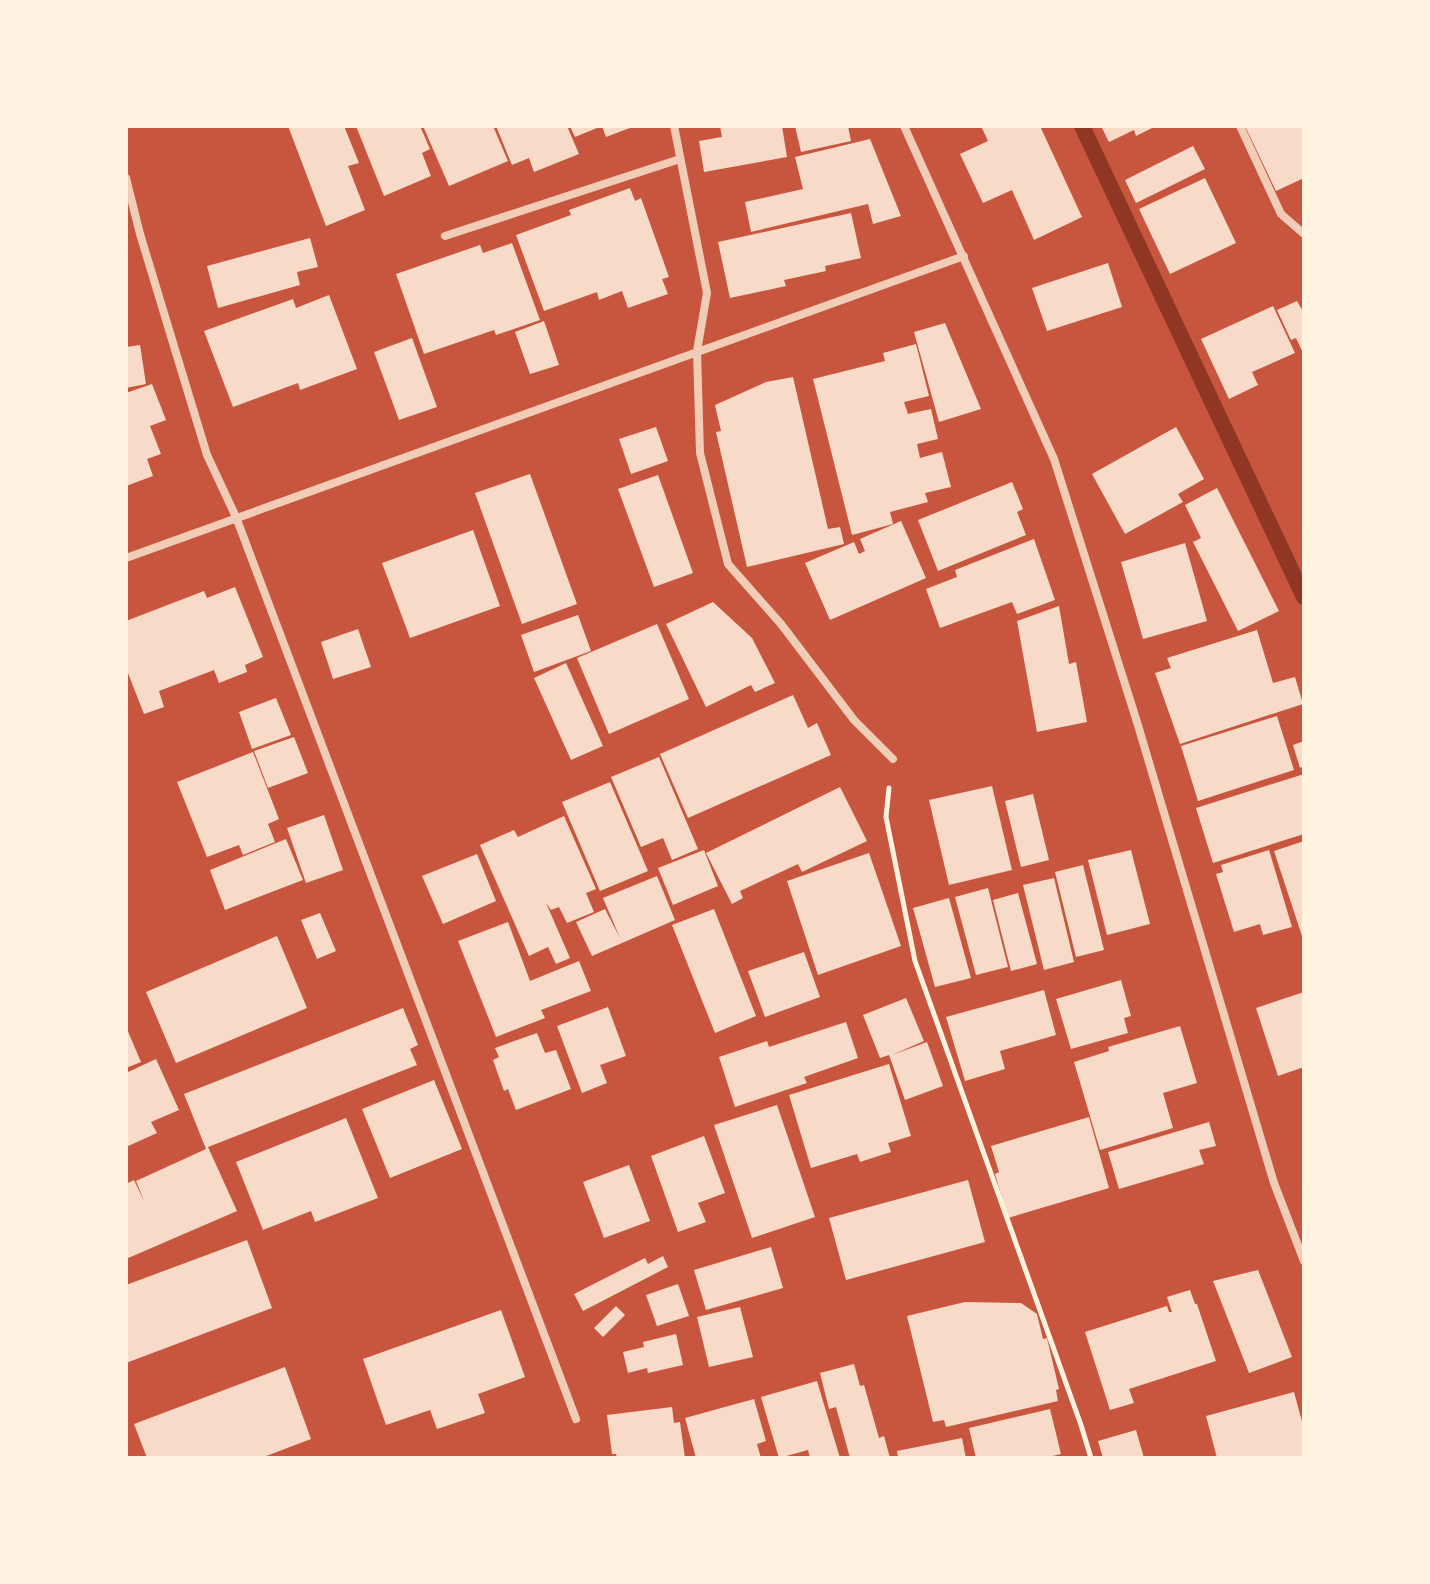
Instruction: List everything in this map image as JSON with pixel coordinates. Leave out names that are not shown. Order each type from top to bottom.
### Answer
[{"type":"street","points":[[674,126],[707,293],[697,351],[700,453],[728,564],[781,624],[854,720],[893,759]]},
{"type":"street","points":[[904,126],[1054,459],[1137,722],[1274,1183],[1304,1261]]},
{"type":"street","points":[[1240,126],[1281,214],[1304,234]]},
{"type":"street","points":[[445,236],[680,159]]},
{"type":"street","points":[[126,178],[207,455],[236,517],[576,1419]]},
{"type":"street","points":[[126,558],[964,256]]},
{"type":"path","points":[[893,759],[886,817],[915,961],[1091,1458]]},
{"type":"building","points":[[288,126],[344,126],[359,163],[348,166],[365,210],[326,226]]},
{"type":"building","points":[[356,126],[420,126],[430,149],[422,153],[431,176],[384,196]]},
{"type":"building","points":[[423,126],[493,126],[508,161],[449,186]]},
{"type":"building","points":[[496,126],[567,126],[579,154],[534,172],[529,158],[512,165]]},
{"type":"building","points":[[570,126],[602,126],[575,137]]},
{"type":"building","points":[[602,126],[635,126],[606,137]]},
{"type":"building","points":[[720,126],[782,126],[787,157],[704,172],[699,141],[722,137]]},
{"type":"building","points":[[795,126],[848,126],[851,141],[801,152]]},
{"type":"building","points":[[981,126],[1040,126],[1082,217],[1034,240],[1012,190],[983,203],[960,154],[988,141]]},
{"type":"building","points":[[1101,126],[1156,126],[1136,136],[1134,130],[1109,142]]},
{"type":"building","points":[[1245,126],[1304,126],[1304,178],[1276,191]]},
{"type":"building","points":[[870,139],[901,216],[873,224],[868,204],[751,232],[745,202],[803,189],[795,157]]},
{"type":"building","points":[[1193,146],[1205,169],[1136,203],[1125,180]]},
{"type":"building","points":[[1205,178],[1236,243],[1170,274],[1139,209]]},
{"type":"building","points":[[630,188],[635,201],[641,198],[669,277],[662,279],[668,294],[628,308],[622,291],[599,300],[597,292],[544,311],[516,235],[571,215],[569,210]]},
{"type":"building","points":[[851,213],[861,258],[825,266],[826,271],[784,280],[786,286],[730,298],[718,242]]},
{"type":"building","points":[[310,238],[318,267],[297,272],[300,285],[218,308],[207,266]]},
{"type":"building","points":[[512,243],[540,320],[496,335],[494,330],[424,354],[396,274],[480,245],[483,253]]},
{"type":"building","points":[[1108,263],[1122,307],[1047,331],[1032,288]]},
{"type":"building","points":[[329,295],[357,369],[300,390],[298,383],[233,407],[204,331],[293,299],[296,308]]},
{"type":"building","points":[[1297,301],[1304,313],[1304,355],[1296,338],[1291,340],[1277,310]]},
{"type":"building","points":[[1273,306],[1295,353],[1252,372],[1258,385],[1229,399],[1201,339]]},
{"type":"building","points":[[544,321],[559,365],[530,374],[515,332]]},
{"type":"building","points":[[945,323],[981,409],[939,422],[914,332]]},
{"type":"building","points":[[412,338],[437,407],[399,420],[374,352]]},
{"type":"building","points":[[916,344],[929,396],[904,402],[908,414],[931,409],[938,439],[917,444],[920,458],[942,452],[951,487],[925,493],[928,502],[890,512],[893,524],[852,535],[813,379],[885,361],[883,353]]},
{"type":"building","points":[[140,345],[146,384],[126,388],[126,347]]},
{"type":"building","points":[[793,377],[828,529],[840,527],[844,544],[747,567],[716,432],[721,431],[715,405],[766,382]]},
{"type":"building","points":[[152,384],[166,420],[150,426],[161,454],[147,459],[153,476],[126,486],[126,393]]},
{"type":"building","points":[[656,427],[668,461],[631,474],[619,439]]},
{"type":"building","points":[[1176,427],[1204,479],[1178,494],[1183,502],[1125,534],[1092,474]]},
{"type":"building","points":[[530,474],[577,604],[522,624],[475,493]]},
{"type":"building","points":[[658,475],[693,573],[654,587],[618,489]]},
{"type":"building","points":[[1012,482],[1023,509],[1017,512],[1026,535],[938,571],[918,520]]},
{"type":"building","points":[[1217,488],[1279,611],[1238,631],[1193,542],[1201,538],[1185,505]]},
{"type":"building","points":[[901,521],[926,578],[830,620],[805,563],[854,542],[859,554],[865,551],[860,539]]},
{"type":"building","points":[[473,530],[500,606],[410,638],[382,563]]},
{"type":"building","points":[[1034,539],[1055,600],[1017,614],[1012,602],[940,628],[926,589],[957,577],[955,570]]},
{"type":"building","points":[[1185,543],[1207,621],[1143,639],[1121,562]]},
{"type":"building","points":[[235,587],[263,657],[245,665],[247,672],[219,683],[214,670],[159,691],[164,707],[144,714],[126,668],[126,621],[204,591],[207,598]]},
{"type":"building","points":[[713,602],[752,638],[775,683],[755,692],[751,685],[706,707],[666,624]]},
{"type":"building","points":[[1059,606],[1069,664],[1076,662],[1087,722],[1037,732],[1017,621]]},
{"type":"building","points":[[578,615],[591,651],[534,672],[521,635]]},
{"type":"building","points":[[657,624],[689,699],[609,734],[577,658]]},
{"type":"building","points":[[358,629],[371,667],[333,679],[321,642]]},
{"type":"building","points":[[1257,630],[1273,683],[1295,677],[1303,704],[1180,744],[1155,673],[1171,668],[1167,658]]},
{"type":"building","points":[[566,663],[603,746],[571,760],[534,678]]},
{"type":"building","points":[[793,695],[808,728],[817,723],[831,755],[688,818],[660,754]]},
{"type":"building","points":[[276,698],[291,735],[252,749],[239,712]]},
{"type":"building","points":[[1277,716],[1294,770],[1198,801],[1181,746]]},
{"type":"building","points":[[294,737],[308,773],[268,788],[254,751]]},
{"type":"building","points":[[1304,741],[1304,766],[1300,768],[1293,745]]},
{"type":"building","points":[[253,752],[279,819],[268,824],[275,842],[243,855],[239,845],[207,857],[177,782]]},
{"type":"building","points":[[659,757],[698,849],[672,860],[663,838],[641,847],[611,777]]},
{"type":"building","points":[[1304,774],[1304,834],[1213,863],[1196,808]]},
{"type":"building","points":[[610,782],[648,871],[600,891],[562,802]]},
{"type":"building","points":[[992,786],[1012,870],[949,885],[929,800]]},
{"type":"building","points":[[840,787],[867,841],[802,872],[798,864],[740,891],[743,898],[732,904],[706,853]]},
{"type":"building","points":[[1033,794],[1049,860],[1021,867],[1005,801]]},
{"type":"building","points":[[324,815],[343,870],[306,883],[287,828]]},
{"type":"building","points":[[564,816],[596,889],[586,893],[594,912],[567,923],[559,907],[551,910],[546,903],[570,958],[556,964],[548,947],[529,956],[480,845],[514,830],[518,837]]},
{"type":"building","points":[[286,839],[303,880],[225,910],[210,870]]},
{"type":"building","points":[[1304,841],[1304,939],[1303,939],[1274,851]]},
{"type":"building","points":[[704,850],[718,886],[673,905],[658,868]]},
{"type":"building","points":[[1131,850],[1150,924],[1107,935],[1088,860]]},
{"type":"building","points":[[1269,850],[1292,927],[1263,935],[1260,924],[1234,932],[1216,874],[1223,872],[1221,865]]},
{"type":"building","points":[[869,853],[901,946],[818,975],[787,881]]},
{"type":"building","points":[[477,854],[496,901],[443,924],[422,876]]},
{"type":"building","points":[[1083,865],[1104,950],[1076,957],[1055,872]]},
{"type":"building","points":[[657,876],[675,920],[592,956],[576,922],[605,909],[620,938],[603,898]]},
{"type":"building","points":[[1054,878],[1074,962],[1044,970],[1023,885]]},
{"type":"building","points":[[988,888],[1008,967],[976,975],[955,897]]},
{"type":"building","points":[[1018,893],[1037,964],[1011,971],[993,900]]},
{"type":"building","points":[[949,898],[971,978],[935,987],[913,908]]},
{"type":"building","points":[[714,909],[756,1016],[715,1033],[672,925]]},
{"type":"building","points":[[320,913],[336,951],[317,959],[301,920]]},
{"type":"building","points":[[508,922],[530,981],[579,961],[591,991],[541,1010],[545,1018],[496,1037],[458,941]]},
{"type":"building","points":[[277,936],[307,1008],[176,1063],[146,992]]},
{"type":"building","points":[[804,952],[820,997],[765,1017],[748,971]]},
{"type":"building","points":[[1121,980],[1131,1016],[1124,1018],[1128,1033],[1071,1049],[1056,999]]},
{"type":"building","points":[[1044,990],[1056,1035],[1000,1051],[1005,1069],[965,1081],[946,1017]]},
{"type":"building","points":[[1304,992],[1304,1067],[1278,1076],[1256,1008]]},
{"type":"building","points":[[906,998],[924,1041],[892,1055],[927,1042],[943,1086],[905,1100],[889,1055],[880,1058],[863,1015]]},
{"type":"building","points":[[608,1007],[626,1056],[600,1065],[607,1083],[582,1093],[557,1026]]},
{"type":"building","points":[[403,1008],[418,1045],[410,1049],[417,1065],[208,1147],[237,1211],[126,1259],[126,1184],[134,1180],[145,1203],[136,1181],[206,1149],[184,1094]]},
{"type":"building","points":[[846,1022],[858,1058],[804,1077],[807,1083],[735,1107],[719,1057],[767,1041],[769,1047]]},
{"type":"building","points":[[1180,1026],[1197,1083],[1163,1093],[1173,1128],[1100,1150],[1074,1062],[1109,1051],[1108,1047]]},
{"type":"building","points":[[126,1027],[141,1062],[126,1068]]},
{"type":"building","points":[[537,1033],[545,1053],[556,1050],[571,1089],[516,1110],[508,1089],[504,1091],[493,1060],[499,1057],[495,1048]]},
{"type":"building","points":[[156,1059],[179,1110],[151,1122],[157,1133],[126,1147],[126,1073]]},
{"type":"building","points":[[889,1064],[911,1136],[888,1143],[891,1152],[860,1162],[857,1154],[811,1168],[789,1095]]},
{"type":"building","points":[[434,1080],[462,1149],[390,1178],[362,1109]]},
{"type":"building","points":[[777,1105],[815,1217],[752,1238],[714,1125]]},
{"type":"building","points":[[1089,1117],[1109,1188],[1008,1218],[995,1174],[999,1172],[991,1146]]},
{"type":"building","points":[[346,1118],[378,1198],[315,1222],[311,1211],[263,1230],[236,1162]]},
{"type":"building","points":[[1209,1122],[1216,1146],[1199,1150],[1204,1164],[1119,1189],[1108,1152]]},
{"type":"building","points":[[704,1136],[725,1193],[698,1203],[706,1222],[678,1232],[651,1156]]},
{"type":"building","points":[[629,1165],[650,1221],[604,1238],[583,1182]]},
{"type":"building","points":[[968,1180],[985,1242],[846,1280],[829,1218]]},
{"type":"building","points":[[247,1240],[272,1308],[126,1363],[126,1285]]},
{"type":"building","points":[[771,1247],[783,1288],[706,1310],[694,1270]]},
{"type":"building","points":[[663,1256],[668,1267],[583,1311],[574,1294],[645,1258],[648,1264]]},
{"type":"building","points":[[1258,1270],[1292,1357],[1249,1373],[1213,1281]]},
{"type":"building","points":[[678,1284],[689,1316],[657,1326],[646,1295]]},
{"type":"building","points":[[1190,1290],[1216,1361],[1129,1389],[1134,1403],[1110,1410],[1085,1332],[1167,1306],[1172,1312],[1167,1297]]},
{"type":"building","points":[[965,1302],[1021,1303],[1037,1314],[1043,1339],[1047,1338],[1059,1389],[1056,1390],[1058,1401],[946,1427],[944,1420],[933,1422],[907,1316]]},
{"type":"building","points":[[616,1306],[625,1315],[603,1337],[594,1328]]},
{"type":"building","points":[[740,1307],[753,1357],[709,1367],[697,1317]]},
{"type":"building","points":[[501,1310],[525,1377],[478,1394],[485,1413],[437,1429],[430,1410],[386,1425],[363,1359]]},
{"type":"building","points":[[676,1334],[683,1365],[648,1373],[647,1368],[628,1373],[623,1352],[644,1347],[643,1342]]},
{"type":"building","points":[[854,1364],[860,1386],[864,1385],[879,1438],[884,1436],[890,1458],[850,1458],[836,1407],[829,1409],[820,1373]]},
{"type":"building","points":[[285,1367],[311,1439],[261,1458],[147,1458],[134,1424]]},
{"type":"building","points":[[817,1381],[840,1458],[810,1458],[808,1450],[779,1458],[761,1397]]},
{"type":"building","points":[[1294,1392],[1304,1429],[1304,1458],[1217,1458],[1206,1416]]},
{"type":"building","points":[[754,1399],[766,1441],[757,1444],[761,1458],[696,1458],[685,1418]]},
{"type":"building","points":[[672,1407],[674,1423],[680,1422],[685,1458],[617,1458],[616,1454],[612,1454],[607,1415]]},
{"type":"building","points":[[1050,1409],[1061,1454],[1044,1458],[976,1458],[969,1428]]},
{"type":"building","points":[[1136,1430],[1144,1458],[1103,1458],[1098,1441]]},
{"type":"building","points":[[962,1438],[966,1458],[898,1458],[897,1451]]},
{"type":"waterway","points":[[1082,126],[1304,597]]}]
